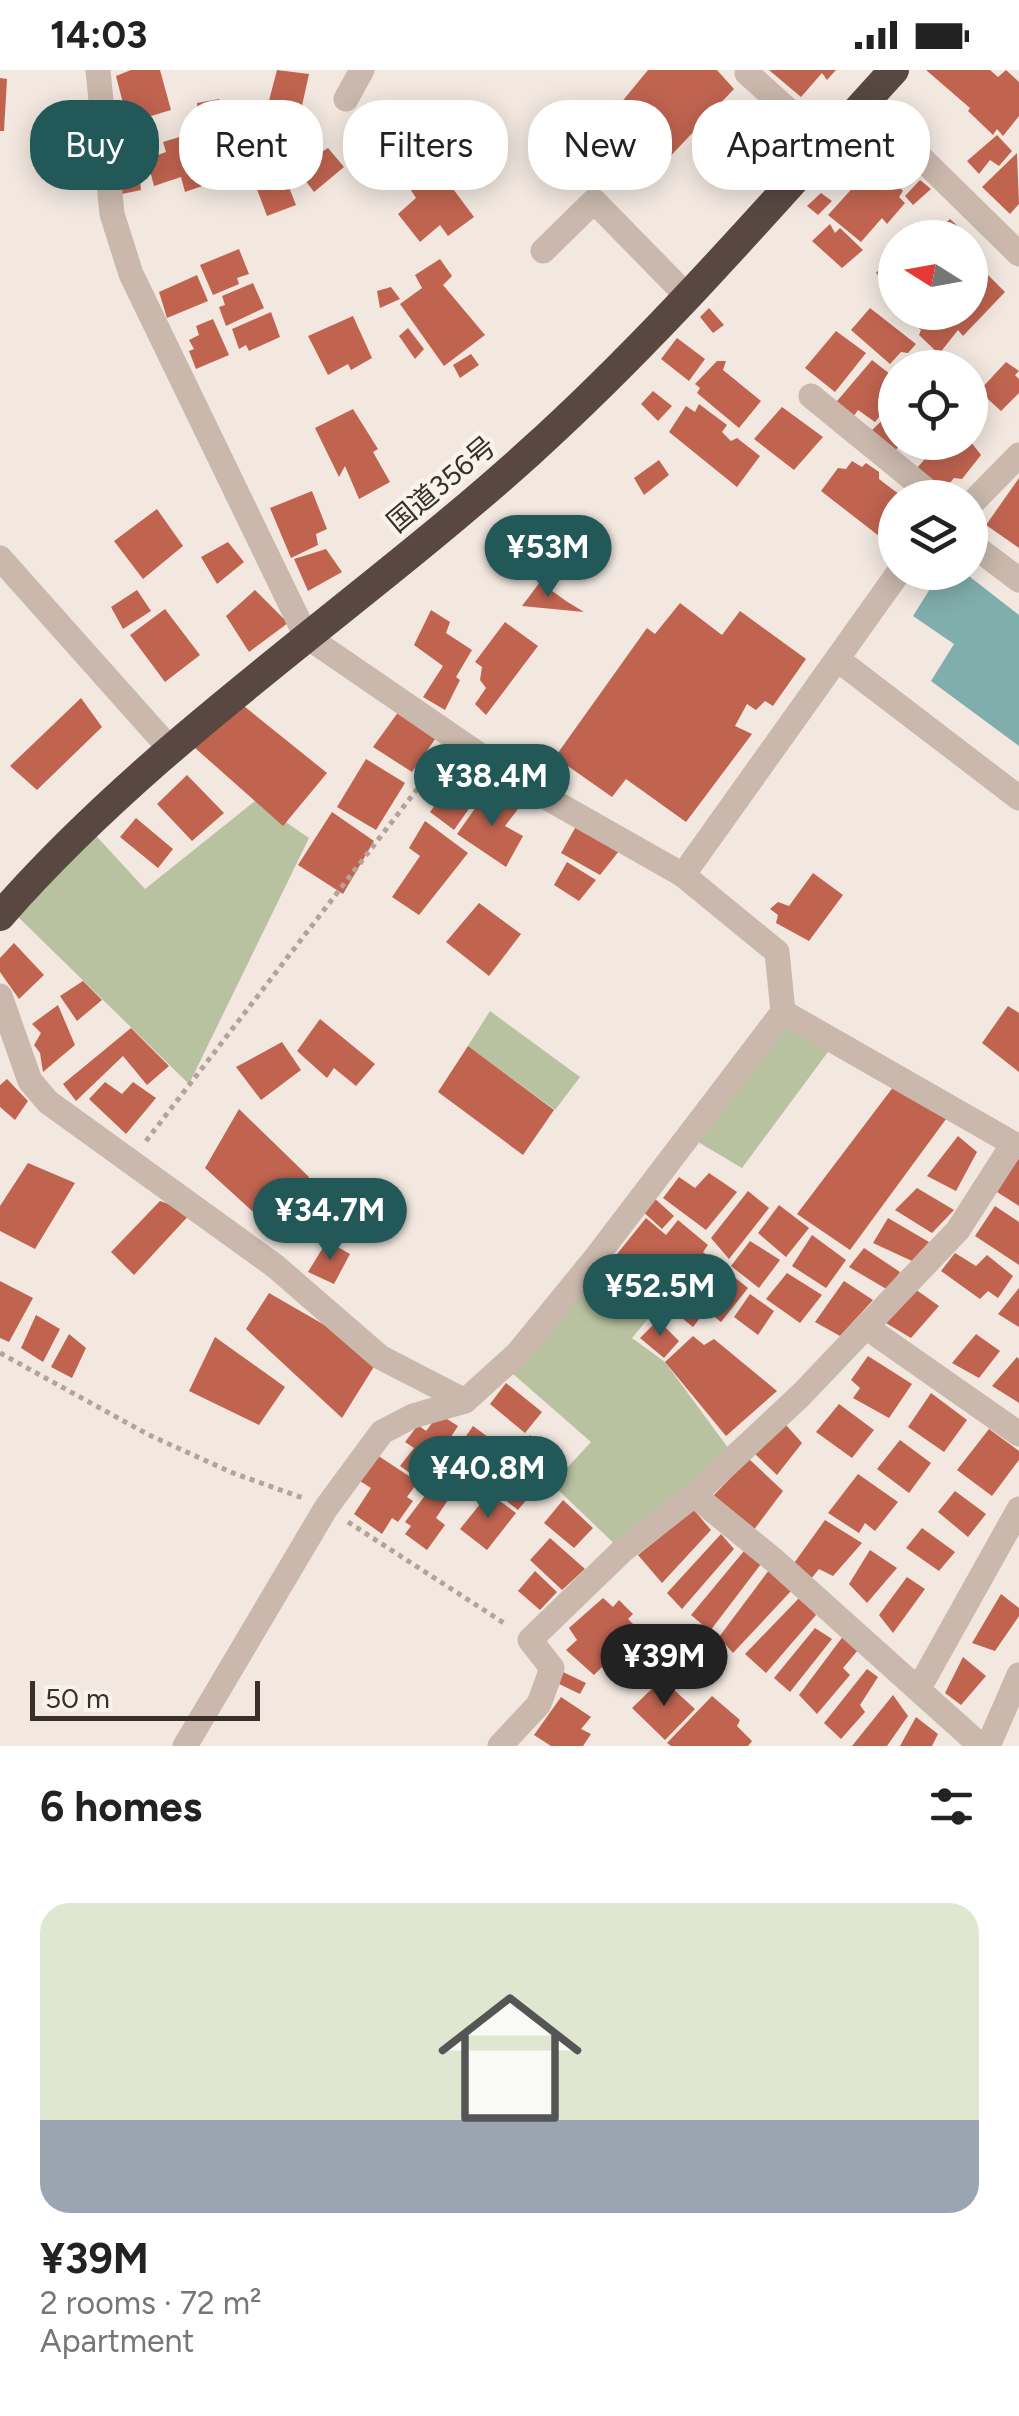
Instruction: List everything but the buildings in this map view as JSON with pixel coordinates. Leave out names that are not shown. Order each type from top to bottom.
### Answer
[{"type":"highway","name":"国道356号","points":[[866,100],[894,70]]},
{"type":"highway","name":"国道356号","points":[[0,916],[103,812],[172,751],[528,454],[688,298],[787,190]]},
{"type":"street","points":[[98,70],[112,214],[131,274],[306,636],[519,782],[683,875],[777,952],[784,1012],[518,1353],[465,1401],[413,1416],[382,1432],[326,1508],[193,1743]]},
{"type":"street","points":[[346,98],[362,70]]},
{"type":"street","points":[[747,73],[777,100]]},
{"type":"street","points":[[930,167],[1019,254]]},
{"type":"street","points":[[543,250],[594,201],[688,298]]},
{"type":"street","points":[[811,396],[914,480]]},
{"type":"street","points":[[988,487],[1019,455]]},
{"type":"street","points":[[988,557],[1019,580]]},
{"type":"street","points":[[0,558],[172,751]]},
{"type":"street","points":[[683,875],[887,590]]},
{"type":"street","points":[[837,659],[1019,798]]},
{"type":"street","points":[[0,996],[30,1082],[48,1102],[275,1266],[380,1358],[465,1401]]},
{"type":"street","points":[[500,1746],[539,1704],[552,1668],[530,1640],[622,1551],[694,1495],[801,1395],[958,1230],[1016,1146],[784,1012]]},
{"type":"street","points":[[866,1327],[1019,1434]]},
{"type":"street","points":[[694,1495],[985,1746],[1019,1675]]},
{"type":"street","points":[[919,1688],[1019,1509]]},
{"type":"path","points":[[129,1162],[456,740]]},
{"type":"path","points":[[0,1353],[149,1436],[326,1508],[530,1640]]},
{"type":"green space","points":[[255,801],[309,838],[189,1084],[8,907],[88,827],[145,889]]},
{"type":"green space","points":[[490,1011],[580,1077],[555,1110],[468,1046]]},
{"type":"green space","points":[[783,1012],[836,1041],[742,1168],[688,1136]]},
{"type":"green space","points":[[594,1260],[657,1308],[632,1338],[665,1362],[734,1456],[622,1551],[552,1484],[591,1442],[504,1366]]},
{"type":"water","points":[[929,590],[987,590],[1019,615],[1019,746],[931,681],[954,644],[913,616]]}]
